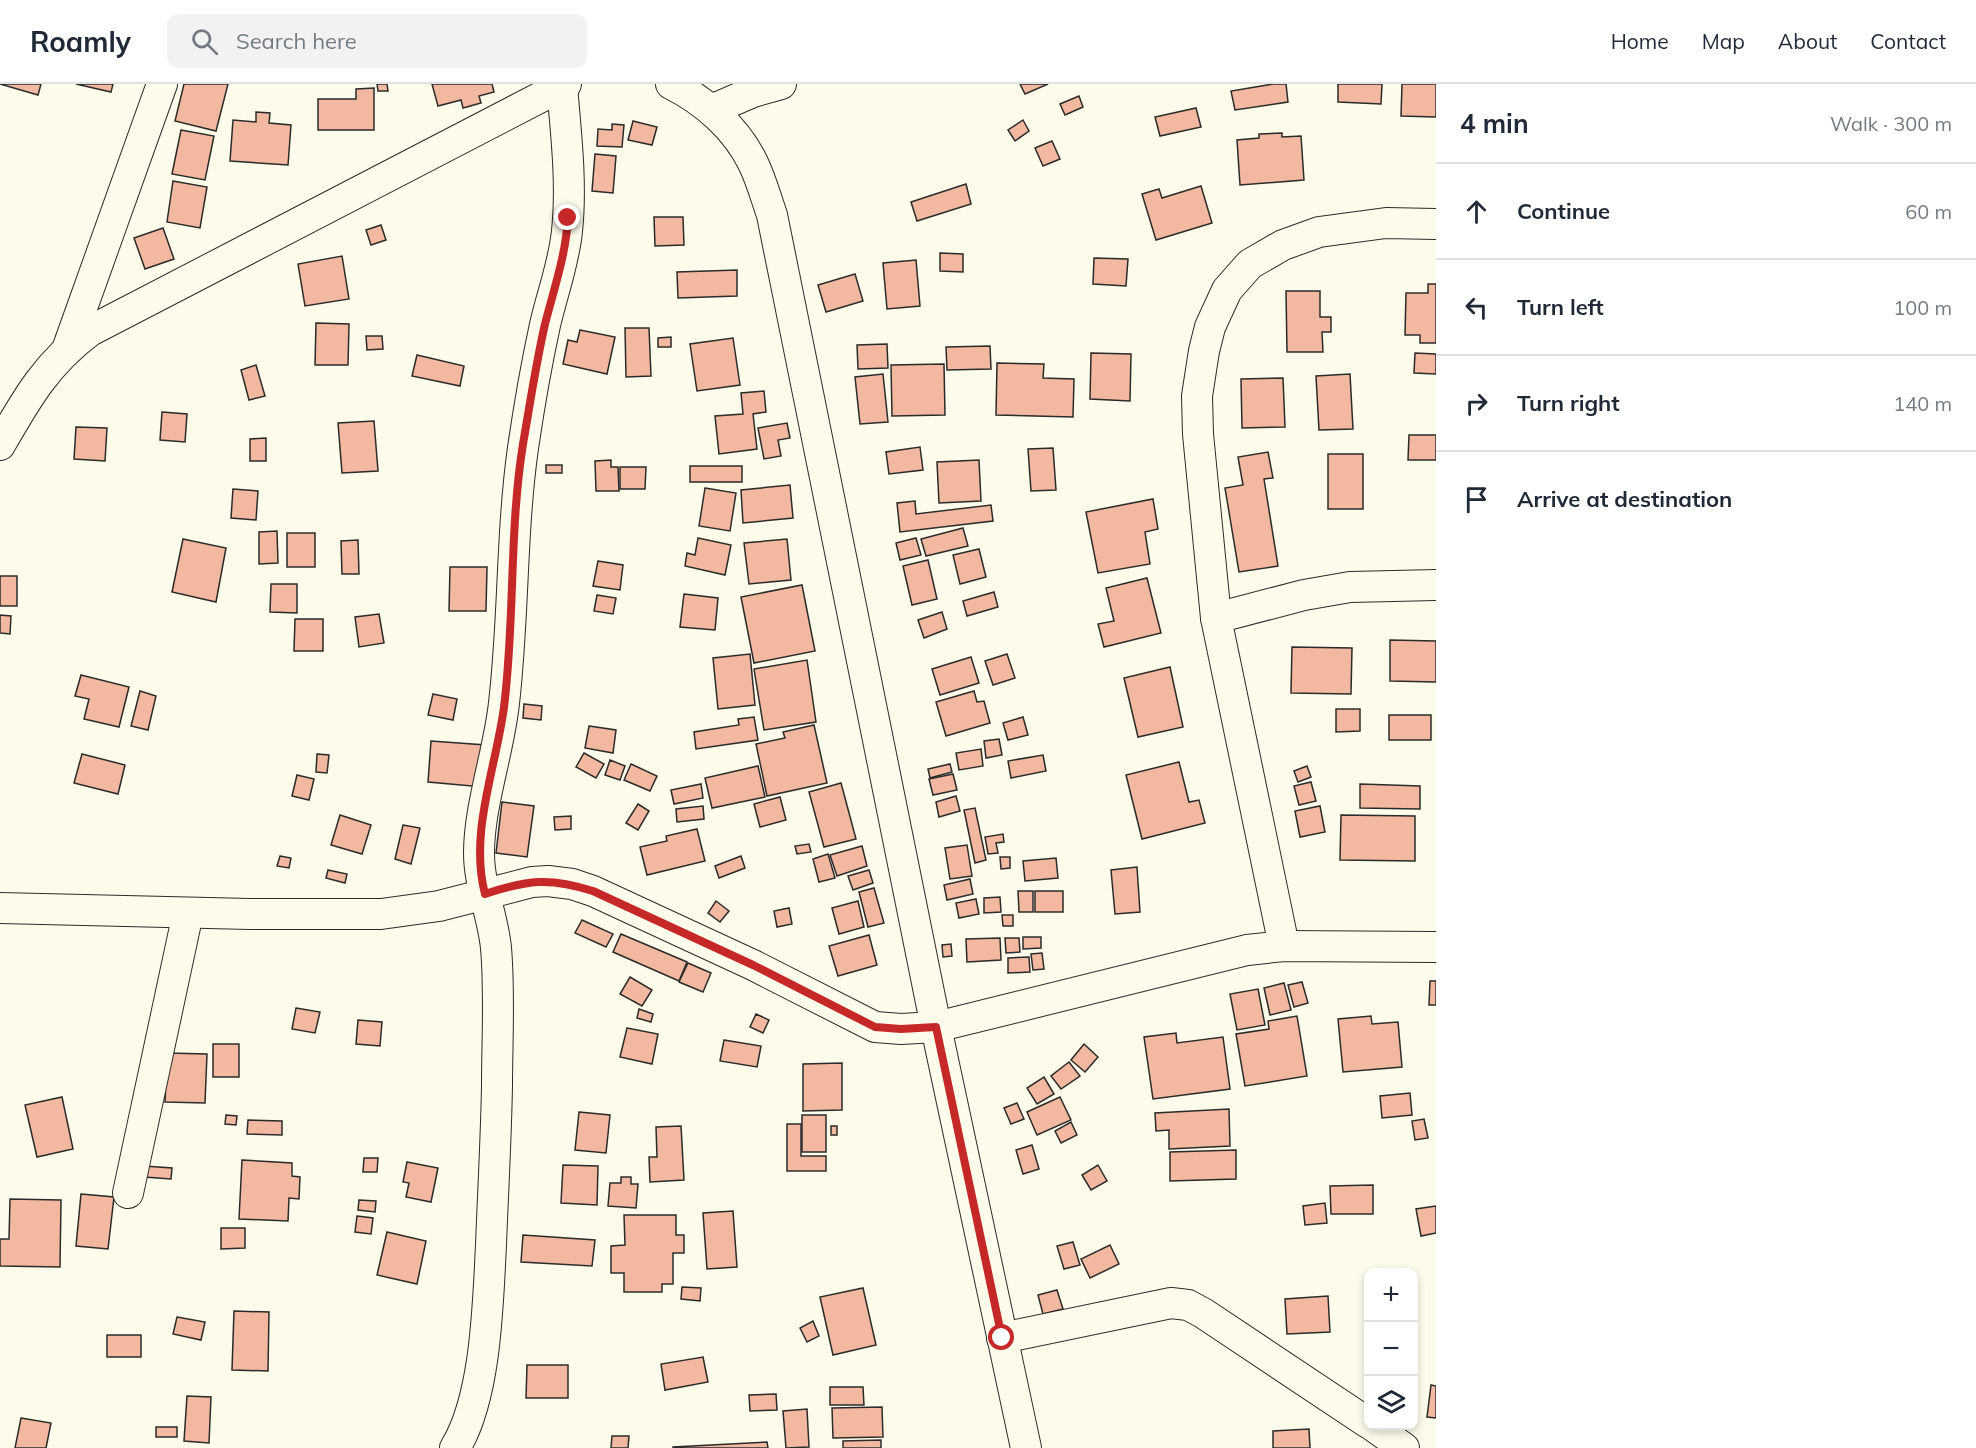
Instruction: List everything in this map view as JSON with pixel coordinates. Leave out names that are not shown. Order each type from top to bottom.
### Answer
[{"type":"street","points":[[68,347],[162,84]]},
{"type":"street","points":[[671,84],[690,93],[733,132],[753,162],[772,215],[936,1027],[1026,1448]]},
{"type":"street","points":[[711,110],[753,92],[781,84]]},
{"type":"street","points":[[0,445],[28,397],[51,365],[68,347],[90,331],[564,85],[569,196],[567,235],[544,328],[523,446],[516,501],[504,703],[479,851],[481,880],[496,948],[498,1016],[495,1164],[483,1354],[459,1446]]},
{"type":"street","points":[[1284,946],[1216,618],[1198,434],[1197,396],[1208,334],[1227,290],[1250,264],[1283,244],[1319,232],[1386,223],[1436,224]]},
{"type":"street","points":[[1216,618],[1304,595],[1350,587],[1436,585]]},
{"type":"street","points":[[0,908],[188,913],[381,914],[439,906],[516,884],[548,881],[572,884],[593,891],[753,965],[875,1027],[901,1029],[936,1027],[1247,950],[1284,946],[1436,947]]},
{"type":"street","points":[[128,1192],[188,913]]},
{"type":"street","points":[[1002,1338],[1171,1303],[1188,1305],[1330,1395],[1364,1420]]},
{"type":"street","points":[[1379,1430],[1404,1448]]},
{"type":"building","points":[[0,84],[41,84],[38,95]]},
{"type":"building","points":[[76,84],[113,84],[111,92]]},
{"type":"building","points":[[184,84],[228,84],[216,131],[175,121]]},
{"type":"building","points":[[377,84],[387,84],[388,91],[378,91]]},
{"type":"building","points":[[432,84],[492,84],[494,92],[479,96],[481,103],[463,108],[461,100],[438,106]]},
{"type":"building","points":[[1020,84],[1048,84],[1025,94]]},
{"type":"building","points":[[1286,84],[1288,102],[1235,110],[1231,91]]},
{"type":"building","points":[[1338,84],[1382,84],[1381,104],[1338,102]]},
{"type":"building","points":[[1402,84],[1436,84],[1436,117],[1401,116]]},
{"type":"building","points":[[374,88],[374,130],[318,130],[318,99],[356,99],[356,89]]},
{"type":"building","points":[[1079,96],[1083,107],[1065,115],[1060,104]]},
{"type":"building","points":[[1196,108],[1201,127],[1160,136],[1155,117]]},
{"type":"building","points":[[256,112],[270,113],[269,123],[291,125],[288,165],[230,161],[233,120],[256,122]]},
{"type":"building","points":[[1023,120],[1029,131],[1015,141],[1008,130]]},
{"type":"building","points":[[633,121],[657,127],[652,145],[628,140]]},
{"type":"building","points":[[612,124],[624,125],[622,147],[597,146],[598,129],[612,130]]},
{"type":"building","points":[[181,130],[214,136],[205,180],[172,174]]},
{"type":"building","points":[[1282,133],[1282,137],[1301,136],[1304,180],[1240,185],[1237,140],[1259,138],[1259,134]]},
{"type":"building","points":[[1052,141],[1060,159],[1043,166],[1035,148]]},
{"type":"building","points":[[595,154],[616,156],[613,193],[592,191]]},
{"type":"building","points":[[173,181],[207,187],[200,228],[167,222]]},
{"type":"building","points":[[966,184],[971,204],[917,221],[911,202]]},
{"type":"building","points":[[1201,186],[1212,223],[1156,240],[1142,194],[1159,189],[1162,198]]},
{"type":"building","points":[[654,217],[683,217],[684,245],[655,246]]},
{"type":"building","points":[[381,225],[386,240],[371,245],[366,230]]},
{"type":"building","points":[[163,228],[174,259],[145,269],[134,238]]},
{"type":"building","points":[[940,253],[963,254],[963,272],[940,271]]},
{"type":"building","points":[[342,256],[349,299],[305,306],[298,264]]},
{"type":"building","points":[[1094,258],[1128,259],[1126,286],[1093,284]]},
{"type":"building","points":[[916,260],[920,306],[887,309],[883,263]]},
{"type":"building","points":[[737,270],[737,296],[678,298],[677,272]]},
{"type":"building","points":[[855,274],[863,301],[826,312],[818,285]]},
{"type":"building","points":[[1428,284],[1436,284],[1436,343],[1420,343],[1420,335],[1405,335],[1406,293],[1428,293]]},
{"type":"building","points":[[1286,291],[1320,291],[1320,317],[1331,317],[1331,332],[1322,332],[1323,352],[1287,352]]},
{"type":"building","points":[[316,323],[349,324],[348,365],[315,365]]},
{"type":"building","points":[[625,328],[649,328],[651,376],[626,377]]},
{"type":"building","points":[[580,330],[615,337],[607,374],[563,364],[568,340],[577,342]]},
{"type":"building","points":[[366,336],[382,336],[383,349],[367,350]]},
{"type":"building","points":[[671,337],[671,347],[658,347],[658,338]]},
{"type":"building","points":[[733,338],[740,385],[697,391],[690,344]]},
{"type":"building","points":[[887,344],[888,368],[858,369],[857,345]]},
{"type":"building","points":[[990,346],[991,369],[947,370],[946,347]]},
{"type":"building","points":[[1091,353],[1131,354],[1130,401],[1090,399]]},
{"type":"building","points":[[1415,353],[1436,354],[1436,374],[1414,373]]},
{"type":"building","points":[[417,355],[464,366],[460,386],[412,376]]},
{"type":"building","points":[[997,363],[1044,364],[1043,378],[1074,379],[1073,417],[996,415]]},
{"type":"building","points":[[944,364],[945,415],[892,416],[891,365]]},
{"type":"building","points":[[256,365],[265,396],[249,400],[241,370]]},
{"type":"building","points":[[883,374],[888,422],[860,424],[855,377]]},
{"type":"building","points":[[1350,374],[1353,429],[1319,430],[1316,376]]},
{"type":"building","points":[[1283,378],[1285,427],[1242,428],[1241,379]]},
{"type":"building","points":[[764,391],[766,412],[753,414],[757,449],[719,454],[715,416],[743,414],[741,393]]},
{"type":"building","points":[[162,412],[187,414],[185,442],[160,440]]},
{"type":"building","points":[[374,421],[378,471],[342,473],[338,423]]},
{"type":"building","points":[[787,423],[790,438],[778,440],[781,456],[764,459],[758,428]]},
{"type":"building","points":[[76,427],[107,428],[105,461],[74,459]]},
{"type":"building","points":[[1409,435],[1436,435],[1436,460],[1408,460]]},
{"type":"building","points":[[266,438],[266,461],[250,461],[250,439]]},
{"type":"building","points":[[920,447],[923,470],[889,474],[886,452]]},
{"type":"building","points":[[1053,448],[1056,490],[1031,491],[1028,449]]},
{"type":"building","points":[[1268,452],[1273,478],[1264,479],[1278,566],[1239,572],[1225,488],[1243,485],[1238,457]]},
{"type":"building","points":[[1328,454],[1363,454],[1363,509],[1328,509]]},
{"type":"building","points":[[611,460],[611,467],[618,467],[619,491],[596,491],[595,461]]},
{"type":"building","points":[[979,460],[981,501],[939,503],[937,462]]},
{"type":"building","points":[[546,465],[562,465],[562,473],[546,473]]},
{"type":"building","points":[[690,466],[742,466],[742,482],[690,482]]},
{"type":"building","points":[[620,467],[646,467],[645,489],[620,489]]},
{"type":"building","points":[[790,485],[793,518],[743,523],[741,490]]},
{"type":"building","points":[[705,488],[736,493],[730,531],[699,526]]},
{"type":"building","points":[[233,489],[258,491],[256,520],[231,518]]},
{"type":"building","points":[[1153,499],[1158,529],[1145,532],[1150,564],[1098,573],[1086,512]]},
{"type":"building","points":[[915,501],[916,514],[991,505],[993,521],[900,532],[897,503]]},
{"type":"building","points":[[963,528],[968,546],[926,556],[921,539]]},
{"type":"building","points":[[277,531],[278,563],[259,564],[259,532]]},
{"type":"building","points":[[287,533],[315,533],[315,567],[287,567]]},
{"type":"building","points":[[698,538],[731,545],[725,575],[685,566],[687,553],[695,555]]},
{"type":"building","points":[[916,538],[921,555],[900,560],[896,543]]},
{"type":"building","points":[[183,539],[226,548],[216,602],[172,592]]},
{"type":"building","points":[[787,539],[791,580],[749,584],[744,543]]},
{"type":"building","points":[[358,540],[359,574],[342,574],[341,541]]},
{"type":"building","points":[[979,549],[986,577],[960,584],[953,555]]},
{"type":"building","points":[[928,560],[937,599],[912,605],[903,566]]},
{"type":"building","points":[[598,561],[623,565],[620,590],[593,586]]},
{"type":"building","points":[[450,567],[487,567],[486,611],[449,611]]},
{"type":"building","points":[[0,576],[17,576],[17,606],[0,606]]},
{"type":"building","points":[[1147,578],[1161,633],[1104,647],[1098,624],[1114,621],[1106,588]]},
{"type":"building","points":[[271,584],[297,584],[297,613],[270,612]]},
{"type":"building","points":[[802,585],[815,651],[754,663],[741,597]]},
{"type":"building","points":[[994,592],[998,607],[967,616],[963,601]]},
{"type":"building","points":[[684,594],[718,598],[715,630],[680,627]]},
{"type":"building","points":[[597,595],[616,598],[613,614],[594,611]]},
{"type":"building","points":[[942,612],[947,629],[924,638],[918,620]]},
{"type":"building","points":[[379,614],[384,643],[359,647],[355,617]]},
{"type":"building","points":[[0,615],[11,616],[10,634],[0,633]]},
{"type":"building","points":[[295,619],[323,619],[323,651],[294,651]]},
{"type":"building","points":[[1390,640],[1436,641],[1436,682],[1390,681]]},
{"type":"building","points":[[1292,647],[1352,648],[1351,694],[1291,693]]},
{"type":"building","points":[[750,654],[755,705],[718,709],[713,658]]},
{"type":"building","points":[[1007,654],[1015,678],[993,685],[985,661]]},
{"type":"building","points":[[971,657],[979,683],[940,695],[932,669]]},
{"type":"building","points":[[807,660],[816,722],[764,730],[754,669]]},
{"type":"building","points":[[1170,667],[1183,727],[1138,737],[1124,678]]},
{"type":"building","points":[[81,675],[129,687],[119,727],[84,719],[89,699],[75,696]]},
{"type":"building","points":[[140,691],[156,696],[148,730],[131,726]]},
{"type":"building","points":[[974,691],[977,702],[984,701],[990,723],[946,736],[936,702]]},
{"type":"building","points":[[433,694],[457,699],[453,720],[428,715]]},
{"type":"building","points":[[524,704],[542,706],[541,720],[523,718]]},
{"type":"building","points":[[1336,709],[1360,709],[1360,731],[1336,732]]},
{"type":"building","points":[[1389,715],[1431,715],[1431,740],[1389,740]]},
{"type":"building","points":[[754,717],[758,740],[696,749],[694,732],[739,725],[738,719]]},
{"type":"building","points":[[1023,717],[1028,735],[1008,740],[1003,723]]},
{"type":"building","points":[[814,725],[827,783],[767,796],[756,744],[785,738],[783,732]]},
{"type":"building","points":[[589,726],[616,730],[613,753],[585,748]]},
{"type":"building","points":[[999,739],[1002,755],[986,758],[984,741]]},
{"type":"building","points":[[431,741],[486,745],[483,787],[428,782]]},
{"type":"building","points":[[981,749],[983,766],[959,770],[956,753]]},
{"type":"building","points":[[584,753],[604,764],[596,778],[576,767]]},
{"type":"building","points":[[82,754],[125,765],[118,794],[74,783]]},
{"type":"building","points":[[317,754],[329,755],[327,773],[316,772]]},
{"type":"building","points":[[1043,755],[1046,771],[1011,778],[1008,761]]},
{"type":"building","points":[[610,760],[625,766],[620,780],[605,775]]},
{"type":"building","points":[[1179,762],[1189,802],[1199,800],[1205,823],[1142,839],[1126,775]]},
{"type":"building","points":[[631,764],[657,776],[650,791],[624,780]]},
{"type":"building","points":[[950,764],[952,772],[930,778],[928,769]]},
{"type":"building","points":[[758,766],[765,797],[712,808],[705,778]]},
{"type":"building","points":[[1307,766],[1311,777],[1298,782],[1294,771]]},
{"type":"building","points":[[953,774],[957,790],[933,795],[929,779]]},
{"type":"building","points":[[297,775],[314,779],[309,800],[292,796]]},
{"type":"building","points":[[1311,782],[1316,801],[1299,805],[1294,786]]},
{"type":"building","points":[[841,783],[856,839],[824,847],[809,792]]},
{"type":"building","points":[[701,784],[703,798],[674,804],[671,790]]},
{"type":"building","points":[[1360,784],[1420,786],[1420,809],[1360,808]]},
{"type":"building","points":[[956,796],[960,811],[939,817],[936,802]]},
{"type":"building","points":[[780,797],[786,820],[760,827],[754,804]]},
{"type":"building","points":[[502,802],[534,806],[527,857],[496,853]]},
{"type":"building","points":[[638,804],[649,811],[638,830],[626,823]]},
{"type":"building","points":[[703,806],[704,819],[677,822],[676,809]]},
{"type":"building","points":[[1320,806],[1325,832],[1300,837],[1295,811]]},
{"type":"building","points":[[975,808],[986,860],[975,863],[964,810]]},
{"type":"building","points":[[340,815],[371,825],[362,854],[331,845]]},
{"type":"building","points":[[1341,815],[1415,816],[1415,861],[1340,860]]},
{"type":"building","points":[[571,816],[571,829],[555,830],[554,817]]},
{"type":"building","points":[[403,825],[420,828],[411,864],[395,859]]},
{"type":"building","points":[[697,829],[705,861],[647,875],[640,847],[667,841],[666,836]]},
{"type":"building","points":[[1003,834],[1004,842],[996,843],[998,853],[988,854],[985,837]]},
{"type":"building","points":[[809,844],[811,852],[797,854],[795,846]]},
{"type":"building","points":[[967,845],[972,876],[950,879],[945,848]]},
{"type":"building","points":[[862,846],[867,866],[837,876],[830,855]]},
{"type":"building","points":[[828,854],[835,878],[819,882],[813,859]]},
{"type":"building","points":[[280,856],[291,858],[289,868],[277,866]]},
{"type":"building","points":[[741,856],[745,868],[719,878],[715,866]]},
{"type":"building","points":[[1000,857],[1010,857],[1010,868],[1001,869]]},
{"type":"building","points":[[1056,858],[1058,878],[1025,881],[1023,861]]},
{"type":"building","points":[[1137,867],[1140,912],[1115,914],[1111,870]]},
{"type":"building","points":[[328,870],[347,874],[345,883],[326,878]]},
{"type":"building","points":[[869,870],[873,883],[853,890],[848,876]]},
{"type":"building","points":[[970,879],[973,894],[947,900],[944,885]]},
{"type":"building","points":[[874,888],[884,923],[868,927],[859,892]]},
{"type":"building","points":[[1018,891],[1033,891],[1033,912],[1019,912]]},
{"type":"building","points":[[1035,891],[1063,891],[1063,912],[1035,912]]},
{"type":"building","points":[[1000,897],[1001,912],[984,913],[984,898]]},
{"type":"building","points":[[976,899],[979,914],[959,918],[956,903]]},
{"type":"building","points":[[716,901],[729,911],[720,922],[708,913]]},
{"type":"building","points":[[858,901],[864,927],[839,934],[832,908]]},
{"type":"building","points":[[789,908],[792,924],[777,927],[774,911]]},
{"type":"building","points":[[1002,915],[1013,915],[1013,926],[1003,926]]},
{"type":"building","points":[[582,920],[613,934],[606,947],[575,933]]},
{"type":"building","points":[[621,934],[687,962],[679,981],[613,952]]},
{"type":"building","points":[[869,935],[877,965],[838,976],[829,946]]},
{"type":"building","points":[[1023,937],[1041,937],[1041,948],[1023,949]]},
{"type":"building","points":[[1000,938],[1001,960],[967,962],[966,939]]},
{"type":"building","points":[[1005,938],[1019,938],[1020,952],[1006,953]]},
{"type":"building","points":[[951,944],[952,956],[943,957],[942,945]]},
{"type":"building","points":[[1042,953],[1044,969],[1033,970],[1031,954]]},
{"type":"building","points":[[1029,957],[1030,972],[1008,973],[1008,958]]},
{"type":"building","points":[[688,963],[711,973],[703,992],[679,982]]},
{"type":"building","points":[[630,977],[652,990],[642,1006],[620,994]]},
{"type":"building","points":[[1430,981],[1436,981],[1436,1005],[1429,1005]]},
{"type":"building","points":[[1302,982],[1308,1003],[1294,1007],[1288,985]]},
{"type":"building","points":[[1284,983],[1291,1010],[1270,1015],[1264,988]]},
{"type":"building","points":[[1258,989],[1265,1025],[1237,1030],[1230,994]]},
{"type":"building","points":[[296,1008],[320,1012],[315,1033],[292,1029]]},
{"type":"building","points":[[639,1009],[653,1014],[651,1022],[637,1018]]},
{"type":"building","points":[[756,1014],[769,1020],[763,1033],[750,1027]]},
{"type":"building","points":[[1297,1016],[1307,1076],[1245,1086],[1236,1034],[1269,1029],[1268,1021]]},
{"type":"building","points":[[1371,1016],[1372,1024],[1398,1022],[1402,1067],[1343,1072],[1338,1019]]},
{"type":"building","points":[[358,1020],[382,1022],[380,1046],[356,1044]]},
{"type":"building","points":[[627,1028],[658,1034],[652,1064],[620,1057]]},
{"type":"building","points":[[1176,1033],[1177,1043],[1223,1037],[1230,1089],[1153,1099],[1144,1037]]},
{"type":"building","points":[[724,1040],[761,1046],[757,1067],[720,1061]]},
{"type":"building","points":[[213,1044],[239,1044],[239,1077],[213,1077]]},
{"type":"building","points":[[1084,1044],[1098,1057],[1085,1072],[1071,1060]]},
{"type":"building","points":[[167,1053],[207,1054],[205,1103],[165,1102]]},
{"type":"building","points":[[1069,1062],[1080,1076],[1061,1089],[1051,1076]]},
{"type":"building","points":[[842,1063],[842,1110],[803,1111],[803,1064]]},
{"type":"building","points":[[1044,1077],[1054,1094],[1037,1104],[1027,1088]]},
{"type":"building","points":[[1410,1093],[1412,1115],[1382,1118],[1380,1096]]},
{"type":"building","points":[[62,1097],[73,1149],[37,1157],[25,1105]]},
{"type":"building","points":[[1060,1097],[1071,1120],[1037,1135],[1027,1112]]},
{"type":"building","points":[[1017,1103],[1024,1119],[1011,1124],[1004,1108]]},
{"type":"building","points":[[1229,1109],[1230,1146],[1169,1149],[1169,1130],[1156,1131],[1155,1113]]},
{"type":"building","points":[[579,1112],[610,1115],[606,1153],[575,1150]]},
{"type":"building","points":[[226,1115],[237,1116],[236,1125],[225,1124]]},
{"type":"building","points":[[802,1115],[826,1115],[826,1152],[802,1152]]},
{"type":"building","points":[[1424,1119],[1428,1138],[1415,1140],[1412,1121]]},
{"type":"building","points":[[248,1120],[282,1121],[282,1135],[247,1134]]},
{"type":"building","points":[[1071,1122],[1077,1135],[1061,1143],[1055,1131]]},
{"type":"building","points":[[787,1124],[801,1124],[801,1156],[826,1156],[826,1171],[787,1171]]},
{"type":"building","points":[[681,1126],[684,1180],[650,1182],[649,1157],[657,1157],[656,1127]]},
{"type":"building","points":[[831,1126],[837,1126],[837,1135],[831,1135]]},
{"type":"building","points":[[1032,1145],[1039,1169],[1023,1174],[1016,1150]]},
{"type":"building","points":[[1236,1150],[1236,1179],[1170,1181],[1170,1152]]},
{"type":"building","points":[[364,1158],[378,1158],[377,1172],[363,1172]]},
{"type":"building","points":[[242,1160],[292,1163],[292,1176],[300,1177],[299,1199],[289,1198],[288,1221],[239,1219]]},
{"type":"building","points":[[407,1162],[438,1168],[431,1202],[406,1197],[409,1183],[403,1182]]},
{"type":"building","points":[[563,1165],[598,1166],[597,1205],[561,1203]]},
{"type":"building","points":[[1098,1165],[1107,1181],[1091,1190],[1082,1175]]},
{"type":"building","points":[[144,1166],[172,1168],[171,1179],[144,1177]]},
{"type":"building","points":[[621,1177],[631,1177],[631,1184],[638,1184],[636,1208],[608,1206],[610,1183],[621,1183]]},
{"type":"building","points":[[1373,1185],[1373,1214],[1331,1214],[1330,1186]]},
{"type":"building","points":[[81,1194],[114,1197],[108,1249],[76,1246]]},
{"type":"building","points":[[10,1199],[61,1200],[60,1267],[0,1266],[0,1239],[9,1239]]},
{"type":"building","points":[[359,1200],[376,1201],[375,1212],[358,1210]]},
{"type":"building","points":[[1325,1203],[1327,1223],[1305,1225],[1303,1206]]},
{"type":"building","points":[[1436,1206],[1436,1233],[1421,1236],[1416,1209]]},
{"type":"building","points":[[733,1211],[737,1267],[707,1269],[703,1213]]},
{"type":"building","points":[[624,1215],[676,1215],[676,1235],[684,1235],[684,1253],[673,1253],[673,1284],[662,1284],[662,1292],[624,1292],[624,1273],[611,1273],[611,1246],[625,1245]]},
{"type":"building","points":[[357,1216],[373,1218],[371,1234],[355,1232]]},
{"type":"building","points":[[221,1228],[245,1228],[245,1248],[221,1249]]},
{"type":"building","points":[[387,1232],[426,1241],[417,1284],[377,1275]]},
{"type":"building","points":[[523,1235],[595,1240],[592,1266],[521,1262]]},
{"type":"building","points":[[1073,1242],[1080,1265],[1064,1269],[1057,1246]]},
{"type":"building","points":[[1110,1245],[1119,1264],[1090,1278],[1081,1259]]},
{"type":"building","points":[[682,1287],[701,1288],[700,1301],[681,1299]]},
{"type":"building","points":[[863,1288],[876,1345],[833,1355],[820,1297]]},
{"type":"building","points":[[1057,1290],[1063,1309],[1043,1314],[1038,1295]]},
{"type":"building","points":[[1328,1296],[1330,1332],[1287,1334],[1285,1299]]},
{"type":"building","points":[[234,1311],[269,1312],[268,1371],[232,1370]]},
{"type":"building","points":[[177,1317],[205,1322],[201,1340],[173,1334]]},
{"type":"building","points":[[813,1321],[819,1336],[807,1342],[800,1328]]},
{"type":"building","points":[[107,1335],[141,1335],[141,1357],[107,1357]]},
{"type":"building","points":[[703,1357],[708,1382],[665,1390],[661,1364]]},
{"type":"building","points":[[527,1365],[568,1365],[568,1398],[526,1398]]},
{"type":"building","points":[[1431,1385],[1436,1386],[1436,1418],[1427,1417]]},
{"type":"building","points":[[830,1387],[863,1387],[864,1405],[830,1405]]},
{"type":"building","points":[[776,1394],[777,1410],[750,1411],[749,1395]]},
{"type":"building","points":[[187,1396],[211,1397],[209,1443],[184,1441]]},
{"type":"building","points":[[882,1407],[883,1437],[833,1438],[832,1408]]},
{"type":"building","points":[[807,1409],[809,1447],[786,1448],[783,1411]]},
{"type":"building","points":[[21,1418],[51,1423],[46,1448],[15,1448]]},
{"type":"building","points":[[156,1427],[177,1427],[177,1437],[156,1437]]},
{"type":"building","points":[[1309,1429],[1310,1448],[1273,1448],[1273,1431]]},
{"type":"building","points":[[612,1436],[629,1436],[628,1448],[611,1448]]},
{"type":"building","points":[[881,1440],[881,1448],[843,1448],[843,1441]]},
{"type":"building","points":[[767,1442],[768,1448],[673,1448],[673,1447]]},
{"type":"route","points":[[568,218],[567,235],[544,328],[523,446],[516,501],[504,703],[479,851],[481,880],[485,894],[516,884],[532,882],[572,884],[593,891],[753,965],[875,1027],[901,1029],[936,1027],[1002,1338]]}]
